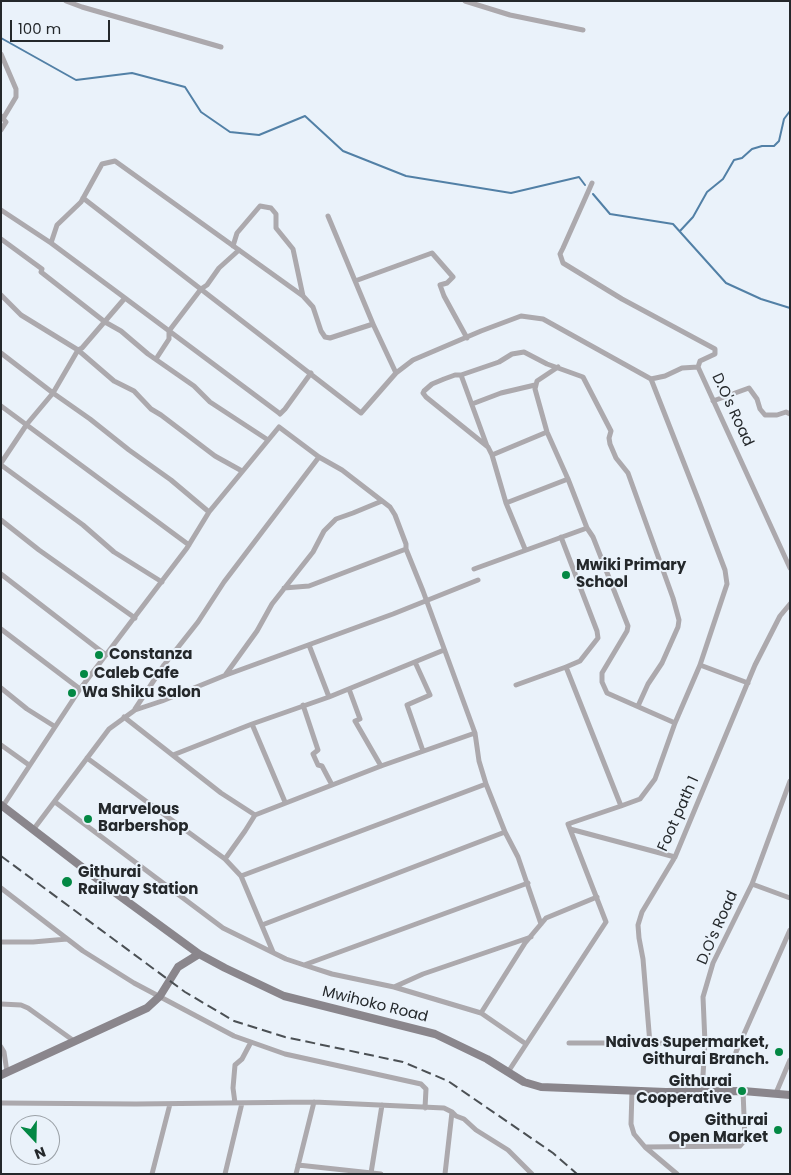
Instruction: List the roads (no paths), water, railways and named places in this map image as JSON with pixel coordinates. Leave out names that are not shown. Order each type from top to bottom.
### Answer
[{"type":"street","points":[[66,1],[221,47]]},
{"type":"street","points":[[465,1],[510,16],[583,30]]},
{"type":"street","points":[[1,54],[16,89],[16,97],[2,117],[6,122],[1,130]]},
{"type":"street","points":[[51,243],[57,225],[83,198],[102,164],[115,162],[303,296],[313,307],[321,331],[325,336],[330,338],[373,324]]},
{"type":"street","name":"D.O's Road","points":[[592,183],[562,248],[560,254],[563,263],[622,299],[715,349],[715,354],[700,361],[698,367],[790,568]]},
{"type":"street","points":[[83,198],[361,413],[396,373],[413,360],[515,318],[528,316],[543,319],[651,380],[726,574],[726,589],[700,665],[675,723],[652,785],[640,799],[568,824],[606,924],[508,1072]]},
{"type":"street","points":[[233,246],[237,233],[260,206],[270,208],[276,214],[276,228],[293,249],[303,296]]},
{"type":"street","points":[[1,210],[51,243],[280,414],[311,373]]},
{"type":"street","points":[[328,216],[373,324],[396,373]]},
{"type":"street","points":[[1,239],[42,269],[40,272],[105,322],[121,331],[148,354],[194,386],[210,402],[268,440]]},
{"type":"street","points":[[156,359],[169,339],[169,331],[219,268],[239,250]]},
{"type":"street","points":[[355,281],[432,253],[453,277],[447,283],[440,285],[467,338]]},
{"type":"street","points":[[1,295],[21,315],[78,350],[114,381],[134,391],[151,409],[215,456],[242,471]]},
{"type":"street","points":[[125,298],[78,350],[52,394],[27,424],[1,464],[82,525],[114,552],[162,582]]},
{"type":"street","points":[[488,447],[426,397],[423,393],[424,391],[432,384],[455,375],[461,375],[499,362],[512,354],[524,352],[547,364],[583,377],[611,431],[610,444],[616,458],[628,473],[671,592],[679,620],[662,663],[648,684],[638,706]]},
{"type":"street","points":[[1,353],[52,394],[90,418],[129,450],[171,480],[209,512]]},
{"type":"street","points":[[651,380],[666,376],[682,368],[698,367]]},
{"type":"street","points":[[558,368],[537,380],[535,385],[547,432],[587,528],[594,537],[628,626],[627,631],[602,673],[602,682],[607,693],[675,723]]},
{"type":"street","points":[[461,375],[492,455],[506,503],[525,549]]},
{"type":"street","points":[[472,404],[501,393],[535,385]]},
{"type":"street","points":[[713,401],[749,388],[757,400],[760,409],[766,414],[777,415],[786,412],[790,414]]},
{"type":"street","points":[[1,406],[189,545]]},
{"type":"street","points":[[2,805],[80,689],[189,545],[209,512],[280,427],[319,457],[342,470],[390,507],[395,515],[475,733],[479,761],[486,784],[505,832],[518,857],[541,924]]},
{"type":"street","points":[[492,455],[547,432]]},
{"type":"street","points":[[135,710],[164,665],[198,622],[224,582],[319,457]]},
{"type":"street","points":[[506,503],[568,479]]},
{"type":"street","points":[[226,675],[257,631],[272,604],[313,552],[324,531],[336,519],[382,501]]},
{"type":"street","points":[[1,520],[39,550],[135,618]]},
{"type":"street","points":[[474,569],[587,528]]},
{"type":"street","points":[[516,685],[580,661],[598,638],[561,537]]},
{"type":"street","points":[[284,588],[308,586],[406,549]]},
{"type":"street","points":[[1,574],[106,655]]},
{"type":"street","points":[[33,830],[109,729],[135,710],[427,601],[478,580]]},
{"type":"street","name":"Foot path 1","points":[[650,1044],[638,925],[642,912],[674,857],[748,683],[780,616],[790,604]]},
{"type":"street","points":[[1,629],[80,689]]},
{"type":"street","points":[[309,645],[329,697]]},
{"type":"street","points":[[173,755],[303,705],[329,697],[444,650]]},
{"type":"street","points":[[415,662],[430,695],[407,705],[423,751]]},
{"type":"street","points":[[700,665],[748,683]]},
{"type":"street","points":[[566,667],[621,806]]},
{"type":"street","points":[[1,688],[27,709],[54,726]]},
{"type":"street","points":[[349,689],[360,719],[355,721],[381,766]]},
{"type":"street","points":[[303,705],[318,750],[313,754],[332,785]]},
{"type":"street","points":[[124,717],[221,793],[255,815]]},
{"type":"street","points":[[252,724],[285,802]]},
{"type":"street","points":[[224,859],[255,815],[381,766],[475,733]]},
{"type":"street","points":[[1,745],[29,765]]},
{"type":"street","points":[[87,758],[224,859],[241,876],[250,901],[274,952]]},
{"type":"street","name":"D.O's Road","points":[[702,1091],[705,1043],[704,997],[713,963],[752,884],[790,781]]},
{"type":"street","points":[[241,876],[486,784]]},
{"type":"street","points":[[54,802],[223,928],[304,965],[332,974],[394,987],[481,1013],[526,1044]]},
{"type":"street","name":"Mwihoko Road","points":[[2,805],[199,954],[284,996],[435,1034],[487,1059],[524,1082],[541,1087],[632,1091],[743,1091],[790,1095]]},
{"type":"street","points":[[570,829],[674,857]]},
{"type":"street","points":[[262,925],[505,832]]},
{"type":"street","points":[[304,965],[528,883]]},
{"type":"street","points":[[752,884],[790,898]]},
{"type":"street","points":[[1,888],[67,939],[134,983],[234,1036],[285,1054],[421,1084],[426,1088],[425,1108]]},
{"type":"street","points":[[481,1013],[531,937],[546,918],[597,897]]},
{"type":"street","points":[[736,1052],[790,930]]},
{"type":"street","points":[[394,987],[423,974],[531,937]]},
{"type":"street","points":[[1,942],[67,939]]},
{"type":"street","points":[[1,1047],[4,1052],[4,1073],[141,1011],[160,996],[178,967],[199,954]]},
{"type":"street","points":[[1,1004],[21,1005],[28,1008],[74,1041]]},
{"type":"street","points":[[235,1103],[233,1088],[235,1065],[242,1059],[251,1042]]},
{"type":"street","points":[[569,1043],[705,1043]]},
{"type":"street","points":[[776,1093],[790,1060]]},
{"type":"street","points":[[632,1091],[631,1124],[634,1134],[645,1147],[676,1174]]},
{"type":"street","points":[[645,1147],[740,1146],[745,1140],[743,1091]]},
{"type":"street","points":[[296,1174],[314,1102]]},
{"type":"street","points":[[1,1103],[170,1104],[314,1102],[444,1108],[456,1116],[464,1118],[476,1130],[508,1150],[532,1174]]},
{"type":"street","points":[[225,1174],[242,1103]]},
{"type":"street","points":[[152,1174],[170,1104]]},
{"type":"street","points":[[369,1173],[382,1105]]},
{"type":"street","points":[[445,1174],[452,1112]]},
{"type":"street","points":[[298,1165],[381,1174]]},
{"type":"waterway","points":[[1,38],[76,80],[132,73],[185,87],[201,112],[230,132],[259,135],[305,116],[343,151],[406,176],[511,193],[579,177],[585,185]]},
{"type":"waterway","points":[[680,231],[693,217],[707,192],[723,179],[734,160],[742,158],[752,149],[762,146],[774,146],[779,141],[784,119],[790,111]]},
{"type":"waterway","points":[[593,194],[610,214],[673,224],[726,283],[761,299],[790,308]]},
{"type":"railway","points":[[1,856],[185,992],[234,1021],[285,1037],[403,1062],[448,1081],[553,1153],[577,1174]]},
{"type":"place","name":"Mwiki Primary School","points":[[566,575]]},
{"type":"place","name":"Constanza","points":[[99,655]]},
{"type":"place","name":"Caleb Cafe","points":[[84,674]]},
{"type":"place","name":"Wa Shiku Salon","points":[[72,693]]},
{"type":"place","name":"Marvelous Barbershop","points":[[88,819]]},
{"type":"place","name":"Githurai Railway Station","points":[[67,882]]},
{"type":"place","name":"Naivas Supermarket, Githurai Branch.","points":[[779,1052]]},
{"type":"place","name":"Githurai Cooperative","points":[[742,1091]]},
{"type":"place","name":"Githurai Open Market","points":[[778,1130]]}]
